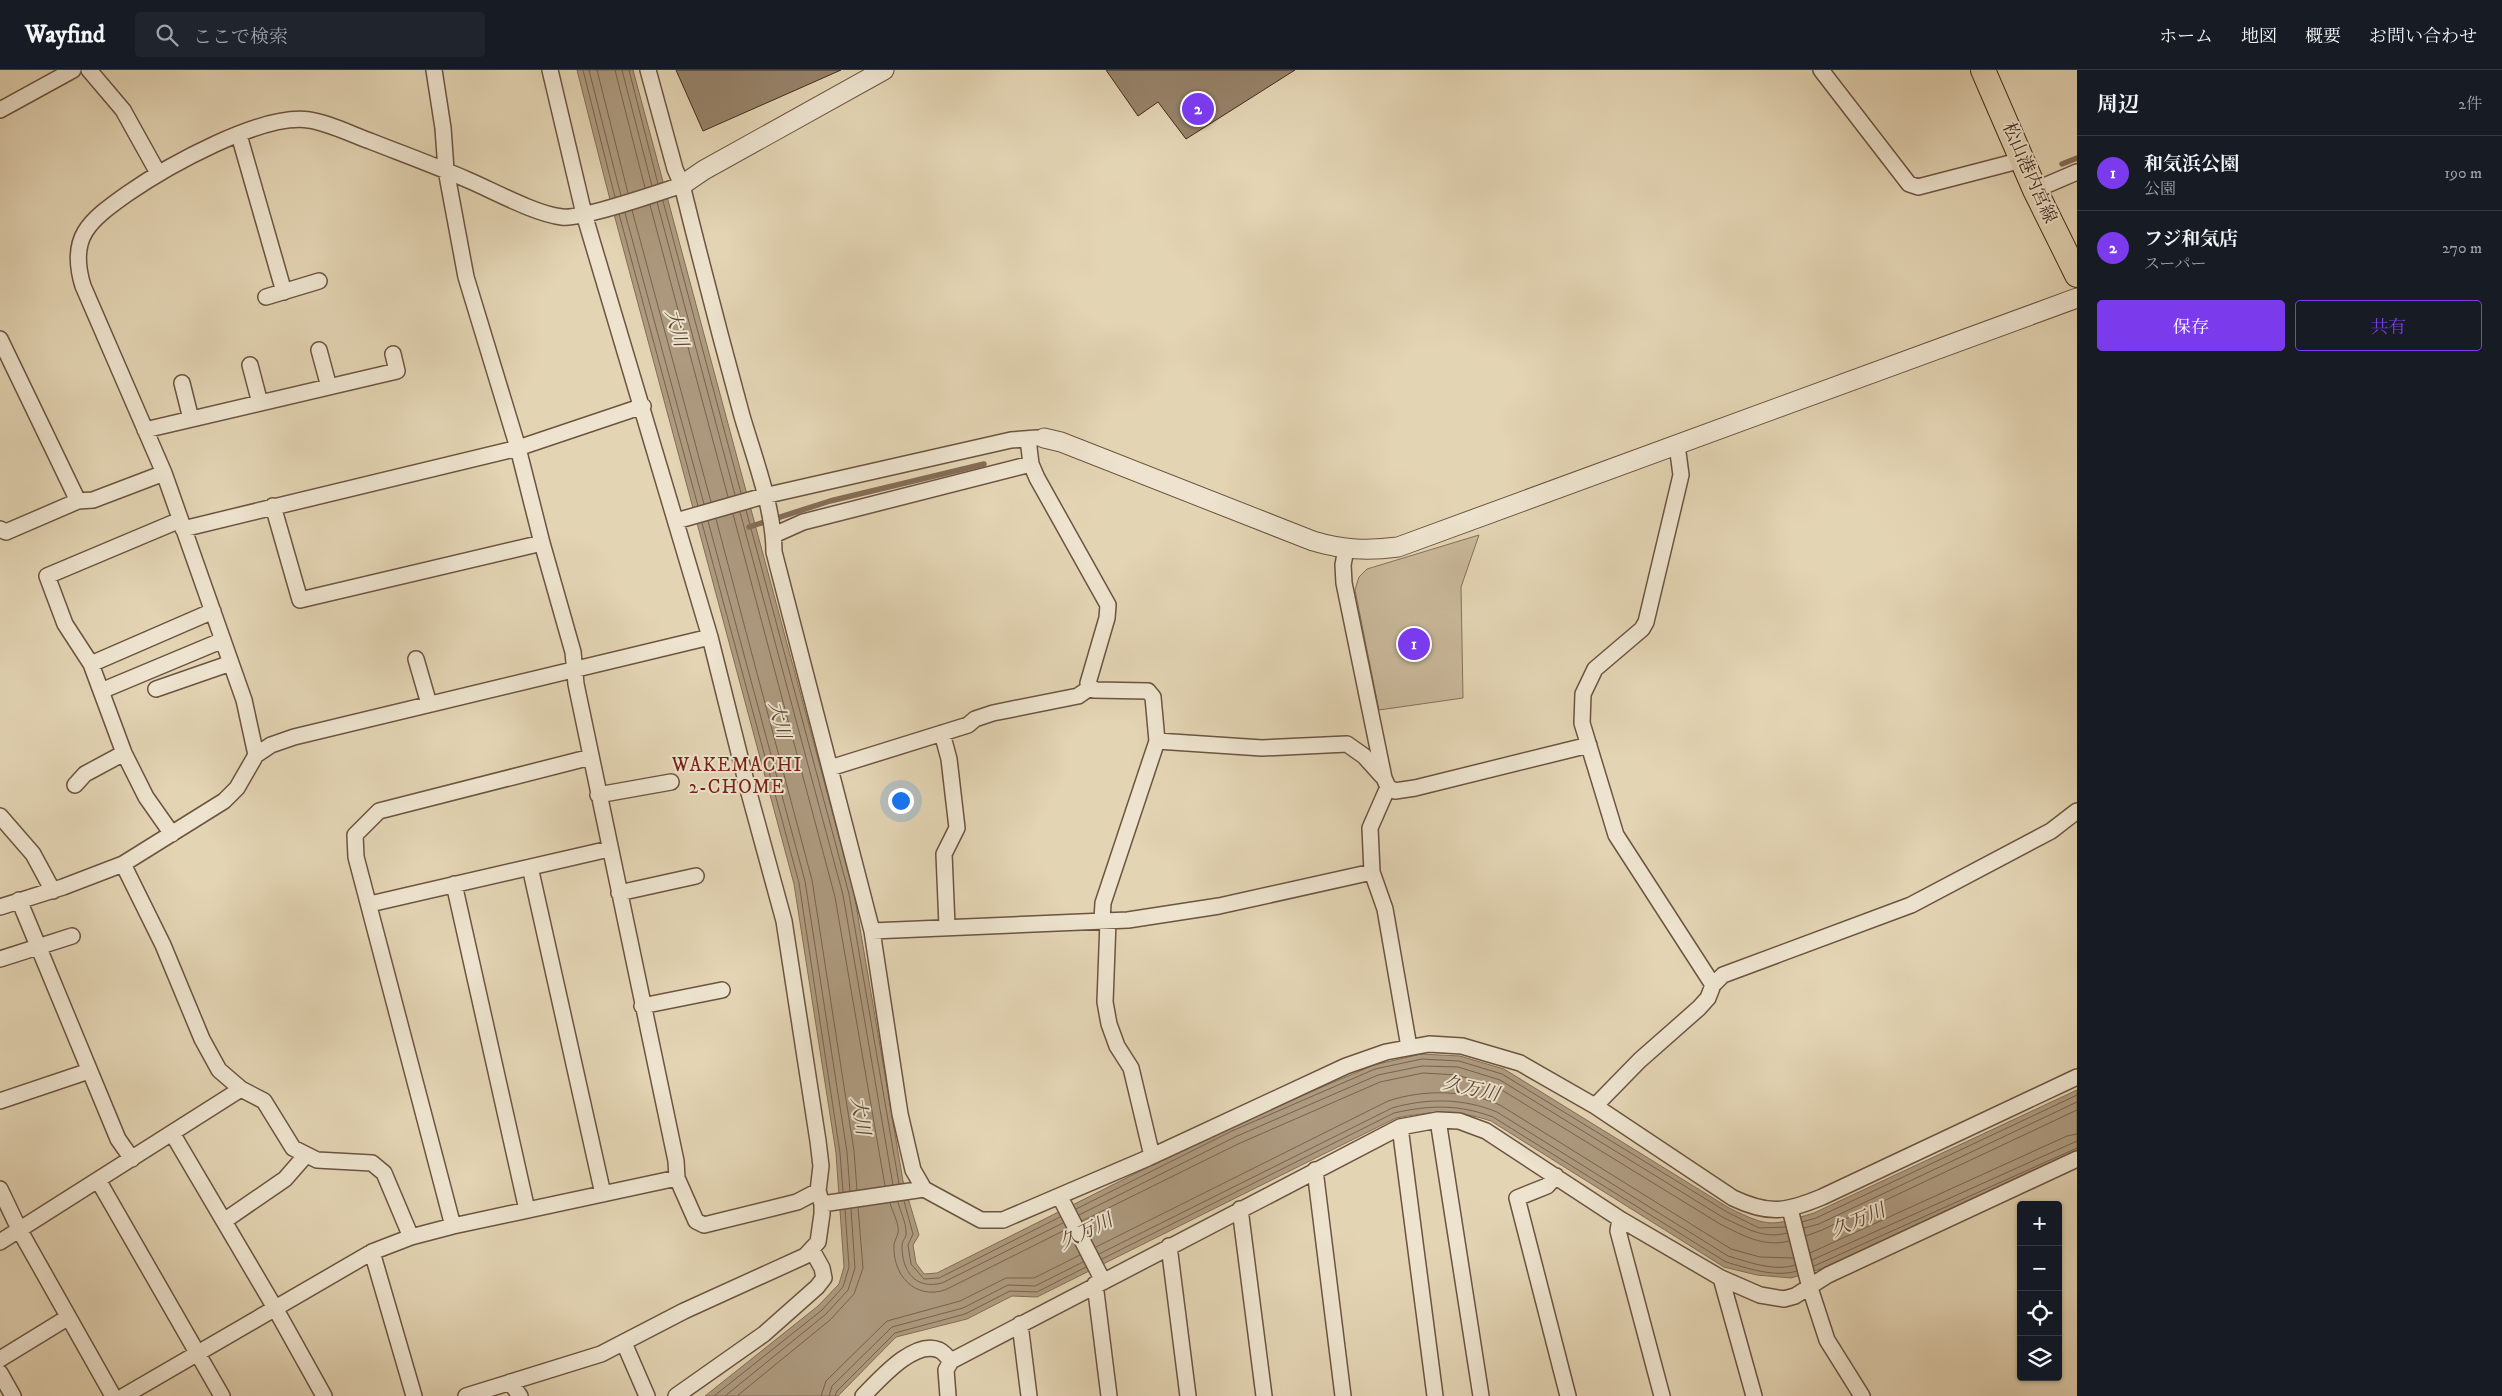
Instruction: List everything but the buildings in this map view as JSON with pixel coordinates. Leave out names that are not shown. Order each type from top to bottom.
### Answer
[{"type":"main road","name":"松山港内宮線","points":[[1984,70],[2022,160],[2077,275]]},
{"type":"street","points":[[0,110],[73,70]]},
{"type":"street","points":[[89,70],[123,110],[158,172]]},
{"type":"street","points":[[434,70],[443,128],[446,170],[466,277],[518,448],[542,543],[573,652],[574,669],[590,757],[676,1161],[677,1178],[696,1221],[704,1226],[797,1202],[919,1189],[981,1220],[1003,1220],[1062,1201],[1152,1156],[1346,1066],[1386,1052],[1430,1044],[1462,1046],[1502,1056],[1520,1063],[1595,1106],[1733,1198],[1763,1210],[1791,1213],[2077,1077]]},
{"type":"street","points":[[466,1396],[601,1354],[684,1312],[805,1256],[818,1242],[824,1200],[818,1141],[784,921],[679,520],[642,406],[550,70]]},
{"type":"street","points":[[648,70],[773,532],[774,552],[872,931],[900,1114],[919,1189]]},
{"type":"street","points":[[256,755],[244,700],[164,472],[83,286],[76,265],[77,251],[82,236],[106,208],[158,172],[239,135],[290,120],[309,120],[331,126],[446,170],[543,212],[564,218],[678,186],[884,70]]},
{"type":"street","points":[[1821,70],[1909,184],[1918,186],[2022,160]]},
{"type":"street","points":[[239,135],[284,292]]},
{"type":"street","points":[[2036,190],[2077,172]]},
{"type":"street","points":[[266,297],[319,281]]},
{"type":"street","points":[[679,520],[1011,440],[1036,438],[1061,442],[1313,541],[1346,549],[1376,550],[1398,547],[2077,298]]},
{"type":"street","points":[[0,339],[78,500]]},
{"type":"street","points":[[319,350],[329,387]]},
{"type":"street","points":[[145,430],[397,371],[393,354]]},
{"type":"street","points":[[250,365],[260,403]]},
{"type":"street","points":[[182,383],[191,419]]},
{"type":"street","points":[[172,834],[146,797],[124,753],[91,664],[65,624],[47,576],[182,524],[273,506],[518,448],[642,406]]},
{"type":"street","points":[[1036,438],[1031,464],[1056,516],[1108,606],[1107,618],[1088,683],[1094,690],[1148,691],[1153,697],[1157,741],[1103,903],[1106,1002],[1109,1024],[1117,1046],[1131,1068],[1152,1156]]},
{"type":"street","points":[[1677,445],[1681,476],[1646,622],[1642,629],[1595,669],[1583,694],[1582,723],[1616,835],[1713,985]]},
{"type":"street","points":[[773,532],[803,522],[1031,464]]},
{"type":"street","points":[[0,529],[6,532],[78,500],[93,500],[164,472]]},
{"type":"street","points":[[273,506],[300,600],[542,543]]},
{"type":"street","points":[[1346,549],[1342,565],[1344,583],[1386,782],[1370,828],[1372,872],[1385,909],[1409,1047]]},
{"type":"street","points":[[91,664],[213,611]]},
{"type":"street","points":[[0,907],[123,864],[224,801],[237,788],[256,755],[271,745],[294,737],[710,637]]},
{"type":"street","points":[[101,691],[223,640]]},
{"type":"street","points":[[416,659],[429,704]]},
{"type":"street","points":[[156,690],[230,663]]},
{"type":"street","points":[[830,768],[968,725],[975,719],[993,713],[1078,696],[1091,686]]},
{"type":"street","points":[[1157,741],[1262,748],[1347,744],[1367,734],[1373,724]]},
{"type":"street","points":[[942,733],[949,759],[957,828],[944,854],[947,926]]},
{"type":"street","points":[[1347,744],[1364,756],[1395,791],[1415,788],[1589,745]]},
{"type":"street","points":[[75,785],[85,774],[124,753]]},
{"type":"street","points":[[453,1226],[370,904],[356,857],[356,835],[379,811],[590,757]]},
{"type":"street","points":[[598,795],[671,782]]},
{"type":"street","points":[[1595,1106],[1640,1060],[1699,1008],[1708,998],[1713,985],[1723,975],[1736,968],[1912,905],[2051,831],[2077,811]]},
{"type":"street","points":[[0,816],[33,854],[53,890]]},
{"type":"street","points":[[370,904],[609,849]]},
{"type":"street","points":[[123,864],[164,945],[202,1039],[219,1070],[241,1089],[264,1101],[293,1148],[317,1160],[372,1163],[384,1173],[411,1237]]},
{"type":"street","points":[[530,867],[603,1194]]},
{"type":"street","points":[[872,931],[947,926],[1105,921],[1219,906],[1372,872]]},
{"type":"street","points":[[619,893],[696,876]]},
{"type":"street","points":[[454,884],[527,1210]]},
{"type":"street","points":[[19,900],[118,1139],[132,1159]]},
{"type":"street","points":[[0,959],[72,936]]},
{"type":"street","points":[[642,1006],[722,990]]},
{"type":"street","points":[[0,1101],[89,1071]]},
{"type":"street","points":[[0,1242],[241,1089]]},
{"type":"street","points":[[1438,1120],[1481,1396]]},
{"type":"street","points":[[948,1396],[946,1370],[950,1361],[1020,1324],[1098,1279],[1169,1246],[1400,1127],[1438,1120],[1459,1121],[1486,1131],[1620,1219],[1721,1278],[1772,1298],[1784,1299],[1809,1282],[2077,1160]]},
{"type":"street","points":[[1400,1127],[1436,1396]]},
{"type":"street","points":[[172,1133],[275,1308],[324,1396]]},
{"type":"street","points":[[224,1221],[285,1179],[306,1155]]},
{"type":"street","points":[[1315,1170],[1343,1396]]},
{"type":"street","points":[[1556,1176],[1548,1186],[1517,1198],[1568,1396]]},
{"type":"street","points":[[124,1396],[372,1252],[411,1237],[453,1226],[677,1178]]},
{"type":"street","points":[[98,1180],[222,1396]]},
{"type":"street","points":[[0,1189],[20,1231],[67,1318],[113,1396]]},
{"type":"street","points":[[1062,1201],[1098,1279],[1109,1396]]},
{"type":"street","points":[[1240,1209],[1264,1396]]},
{"type":"street","points":[[1791,1213],[1827,1340],[1862,1396]]},
{"type":"street","points":[[1620,1219],[1618,1231],[1662,1396]]},
{"type":"street","points":[[1169,1246],[1188,1396]]},
{"type":"street","points":[[676,1396],[764,1334],[817,1287],[824,1278],[822,1268],[812,1250]]},
{"type":"street","points":[[372,1252],[414,1396]]},
{"type":"street","points":[[1721,1278],[1754,1396]]},
{"type":"street","points":[[0,1359],[67,1318]]},
{"type":"street","points":[[1020,1324],[1030,1396]]},
{"type":"street","points":[[624,1344],[647,1396]]},
{"type":"street","points":[[863,1396],[899,1361],[924,1349],[933,1348],[942,1351],[950,1361]]},
{"type":"street","points":[[0,1374],[13,1396]]},
{"type":"street","points":[[510,1382],[520,1396]]},
{"type":"shaded area","points":[[1479,535],[1461,587],[1463,698],[1379,710],[1355,590],[1359,577],[1367,569]]},
{"type":"water","points":[[577,70],[633,70],[854,893],[903,1181],[919,1235],[913,1245],[916,1263],[924,1274],[937,1273],[1230,1126],[1374,1065],[1421,1054],[1460,1056],[1504,1069],[1729,1208],[1763,1222],[1788,1221],[1814,1213],[2077,1090],[2077,1152],[1824,1268],[1791,1278],[1757,1275],[1724,1267],[1491,1121],[1466,1114],[1444,1112],[1396,1118],[1037,1297],[1012,1296],[967,1319],[896,1337],[838,1396],[705,1396],[818,1306],[839,1284],[844,1267],[836,1153],[794,884]]},
{"type":"waterway","points":[[2062,164],[2077,158]]},
{"type":"waterway","points":[[749,527],[830,501],[984,464]]},
{"type":"place","name":"フジ和気店","points":[[1198,109]]},
{"type":"place","name":"和気浜公園","points":[[1414,644]]},
{"type":"district","name":"WAKEMACHI 2-CHOME","points":[[737,776]]},
{"type":"water label","name":"大川","points":[[676,328]]},
{"type":"water label","name":"大川","points":[[779,720]]},
{"type":"water label","name":"久万川","points":[[1471,1089]]},
{"type":"water label","name":"大川","points":[[860,1116]]},
{"type":"water label","name":"久万川","points":[[1858,1221]]},
{"type":"water label","name":"久万川","points":[[1086,1232]]}]
